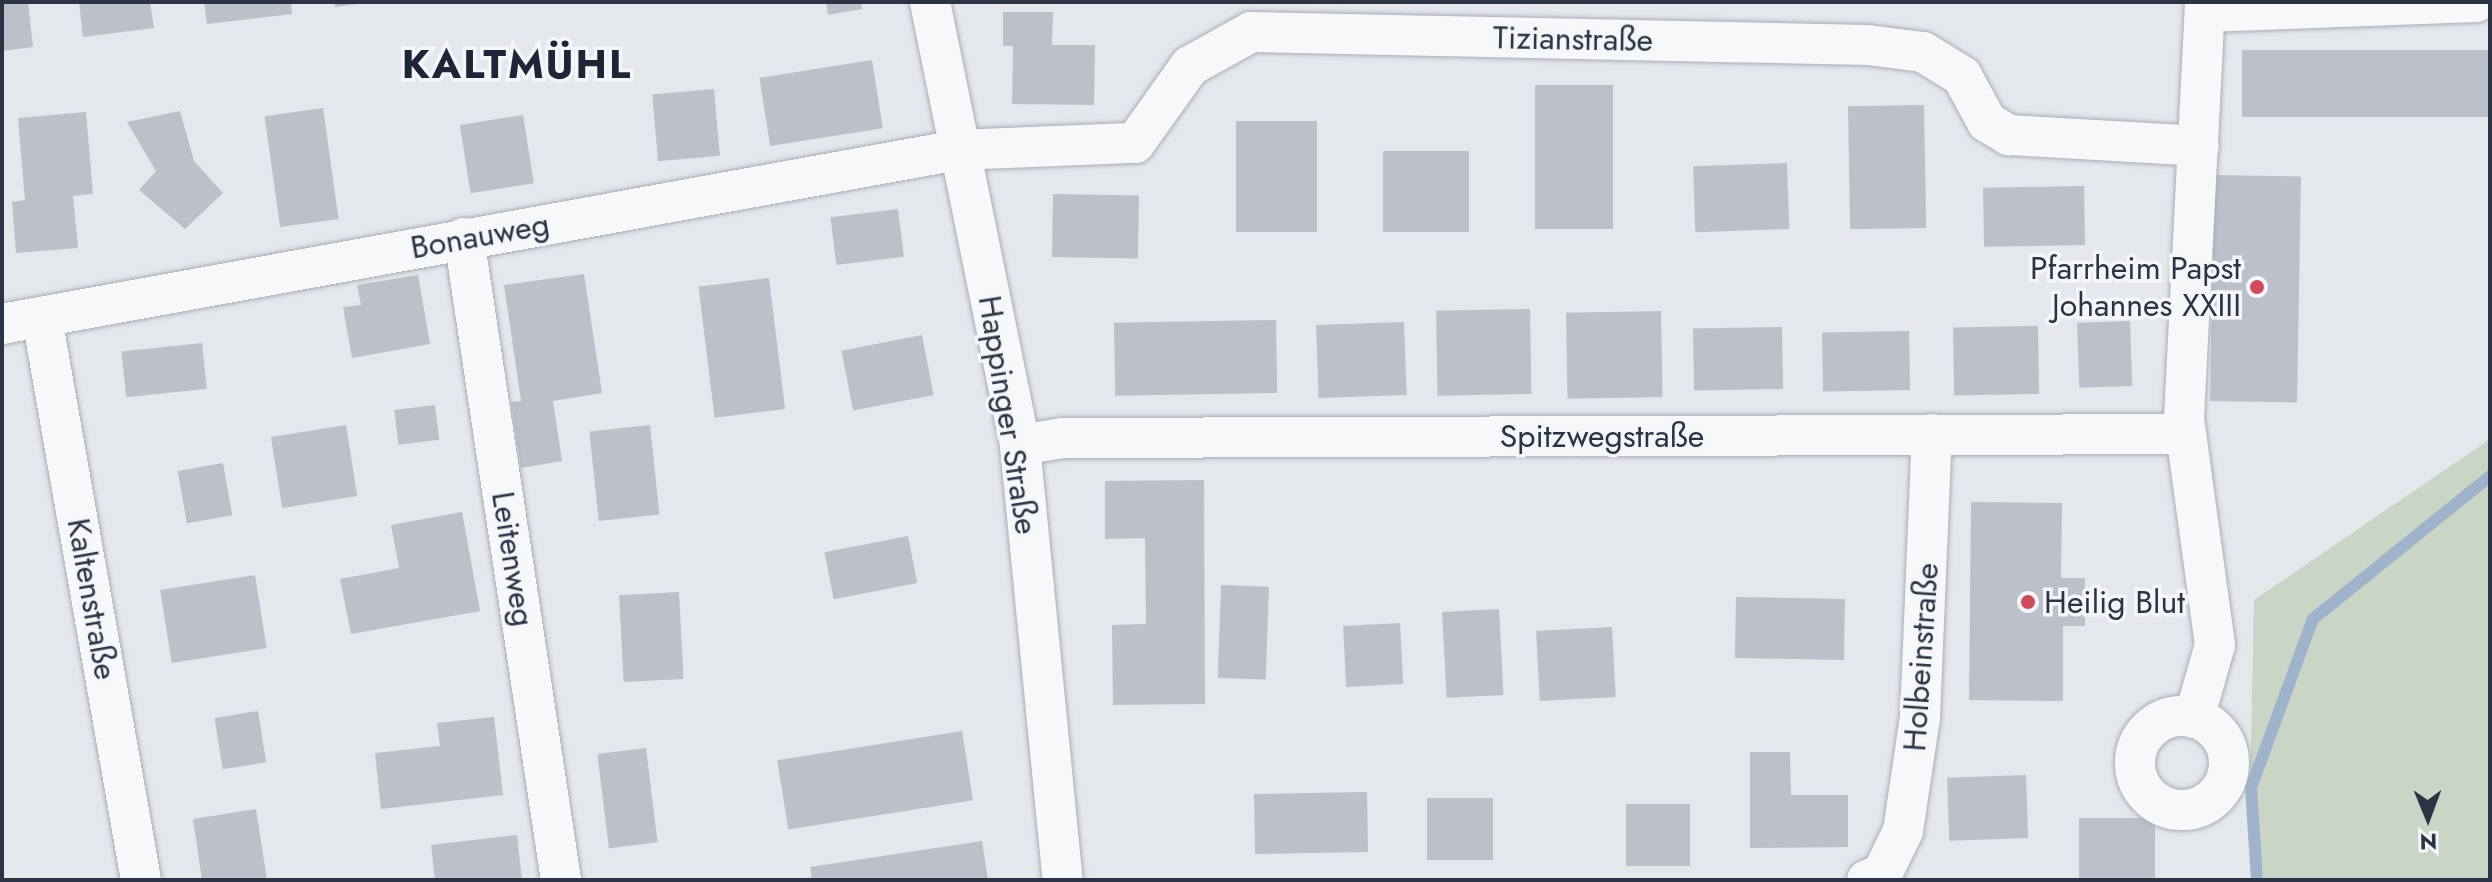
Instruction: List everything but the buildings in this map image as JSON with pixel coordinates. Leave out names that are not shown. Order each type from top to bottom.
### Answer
[{"type":"street","name":"Happinger Straße","points":[[930,2],[1020,445],[1063,880]]},
{"type":"street","points":[[2194,718],[2215,645],[2185,434],[2205,7],[2476,2]]},
{"type":"street","name":"Tizianstraße","points":[[958,150],[1135,143],[1190,66],[1251,32],[1868,45],[1923,52],[1962,76],[1987,122],[2009,135],[2199,146]]},
{"type":"street","name":"Bonauweg","points":[[2,324],[958,150]]},
{"type":"street","name":"Leitenweg","points":[[464,238],[561,880]]},
{"type":"street","name":"Kaltenstraße","points":[[42,318],[141,880]]},
{"type":"street","name":"Holbeinstraße","points":[[1874,877],[1903,831],[1920,717],[1932,434]]},
{"type":"street","name":"Spitzwegstraße","points":[[1020,445],[1078,438],[2185,434]]},
{"type":"green space","points":[[2490,439],[2490,880],[2264,880],[2250,791],[2254,600]]},
{"type":"waterway","points":[[2257,880],[2251,788],[2313,619],[2490,476]]},
{"type":"place","name":"Pfarrheim Papst Johannes XXIII","points":[[2257,287]]},
{"type":"place","name":"Heilig Blut","points":[[2028,602]]},
{"type":"district","name":"KALTMÜHL","points":[[517,64]]}]
